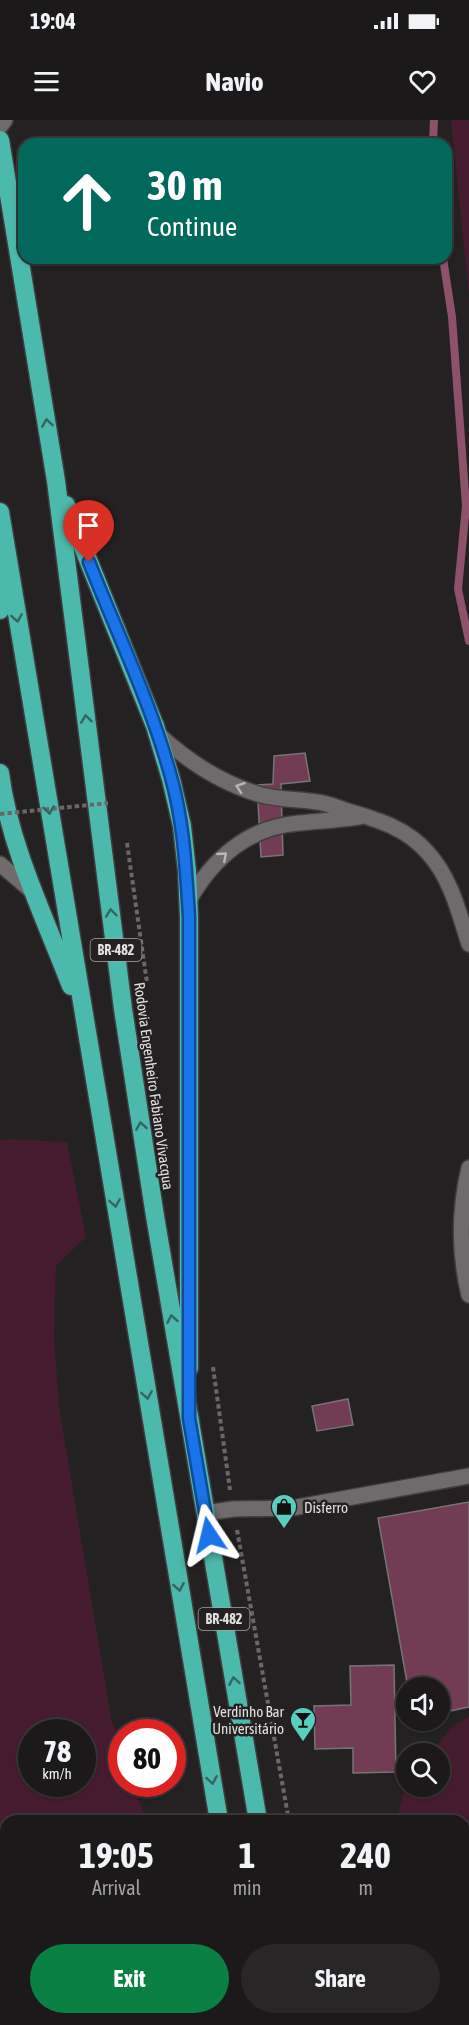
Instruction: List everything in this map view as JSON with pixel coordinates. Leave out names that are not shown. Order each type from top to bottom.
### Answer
[{"type":"highway","name":"Rodovia Engenheiro Fabiano Vivacqua","points":[[0,140],[18,250]]},
{"type":"highway","name":"Rodovia Engenheiro Fabiano Vivacqua","points":[[20,264],[56,481],[123,1008],[155,1216],[257,1815]]},
{"type":"highway","points":[[56,481],[157,733],[182,826],[188,902],[189,1418]]},
{"type":"highway","name":"BR-482","points":[[0,512],[218,1815]]},
{"type":"highway","points":[[0,610],[4,539]]},
{"type":"highway","points":[[0,773],[9,820],[21,858],[84,1021]]},
{"type":"lane","points":[[0,127],[5,120]]},
{"type":"lane","points":[[157,733],[196,765],[232,785],[289,800],[319,802],[399,829],[428,852],[448,883],[469,944]]},
{"type":"lane","points":[[188,902],[208,871],[220,858],[254,835],[276,827],[298,823],[365,816]]},
{"type":"lane","points":[[0,864],[36,894]]},
{"type":"lane","points":[[469,1168],[461,1234],[464,1276],[469,1295]]},
{"type":"lane","points":[[206,1513],[233,1509],[292,1508],[469,1476]]},
{"type":"path","points":[[0,814],[108,803]]},
{"type":"path","points":[[213,1361],[233,1509],[288,1815]]},
{"type":"shaded area","points":[[451,120],[469,120],[469,297]]},
{"type":"shaded area","points":[[0,1140],[67,1142],[86,1237],[56,1266],[54,1336],[59,1407],[111,1719],[108,1719],[108,1797],[138,1797],[144,1815],[0,1815]]},
{"type":"shaded area","points":[[469,1716],[469,1815],[398,1815],[403,1797],[450,1797],[450,1743],[439,1743],[450,1730]]},
{"type":"building","points":[[305,753],[310,781],[281,784],[283,855],[261,857],[257,785],[273,784],[274,756]]},
{"type":"building","points":[[348,1399],[353,1425],[317,1431],[312,1406]]},
{"type":"building","points":[[469,1502],[469,1707],[450,1711],[450,1677],[406,1677],[378,1518]]},
{"type":"building","points":[[394,1665],[396,1772],[353,1773],[353,1748],[315,1749],[314,1706],[351,1705],[350,1666]]},
{"type":"waterway","points":[[433,138],[434,120]]},
{"type":"waterway","points":[[444,264],[452,317],[466,506],[458,589],[469,641]]},
{"type":"place","name":"Disferro","points":[[284,1530]]},
{"type":"place","name":"Verdinho Bar Universitário","points":[[303,1743]]},
{"type":"route","points":[[89,562],[157,733],[182,826],[189,917],[189,1418],[209,1535]]}]
